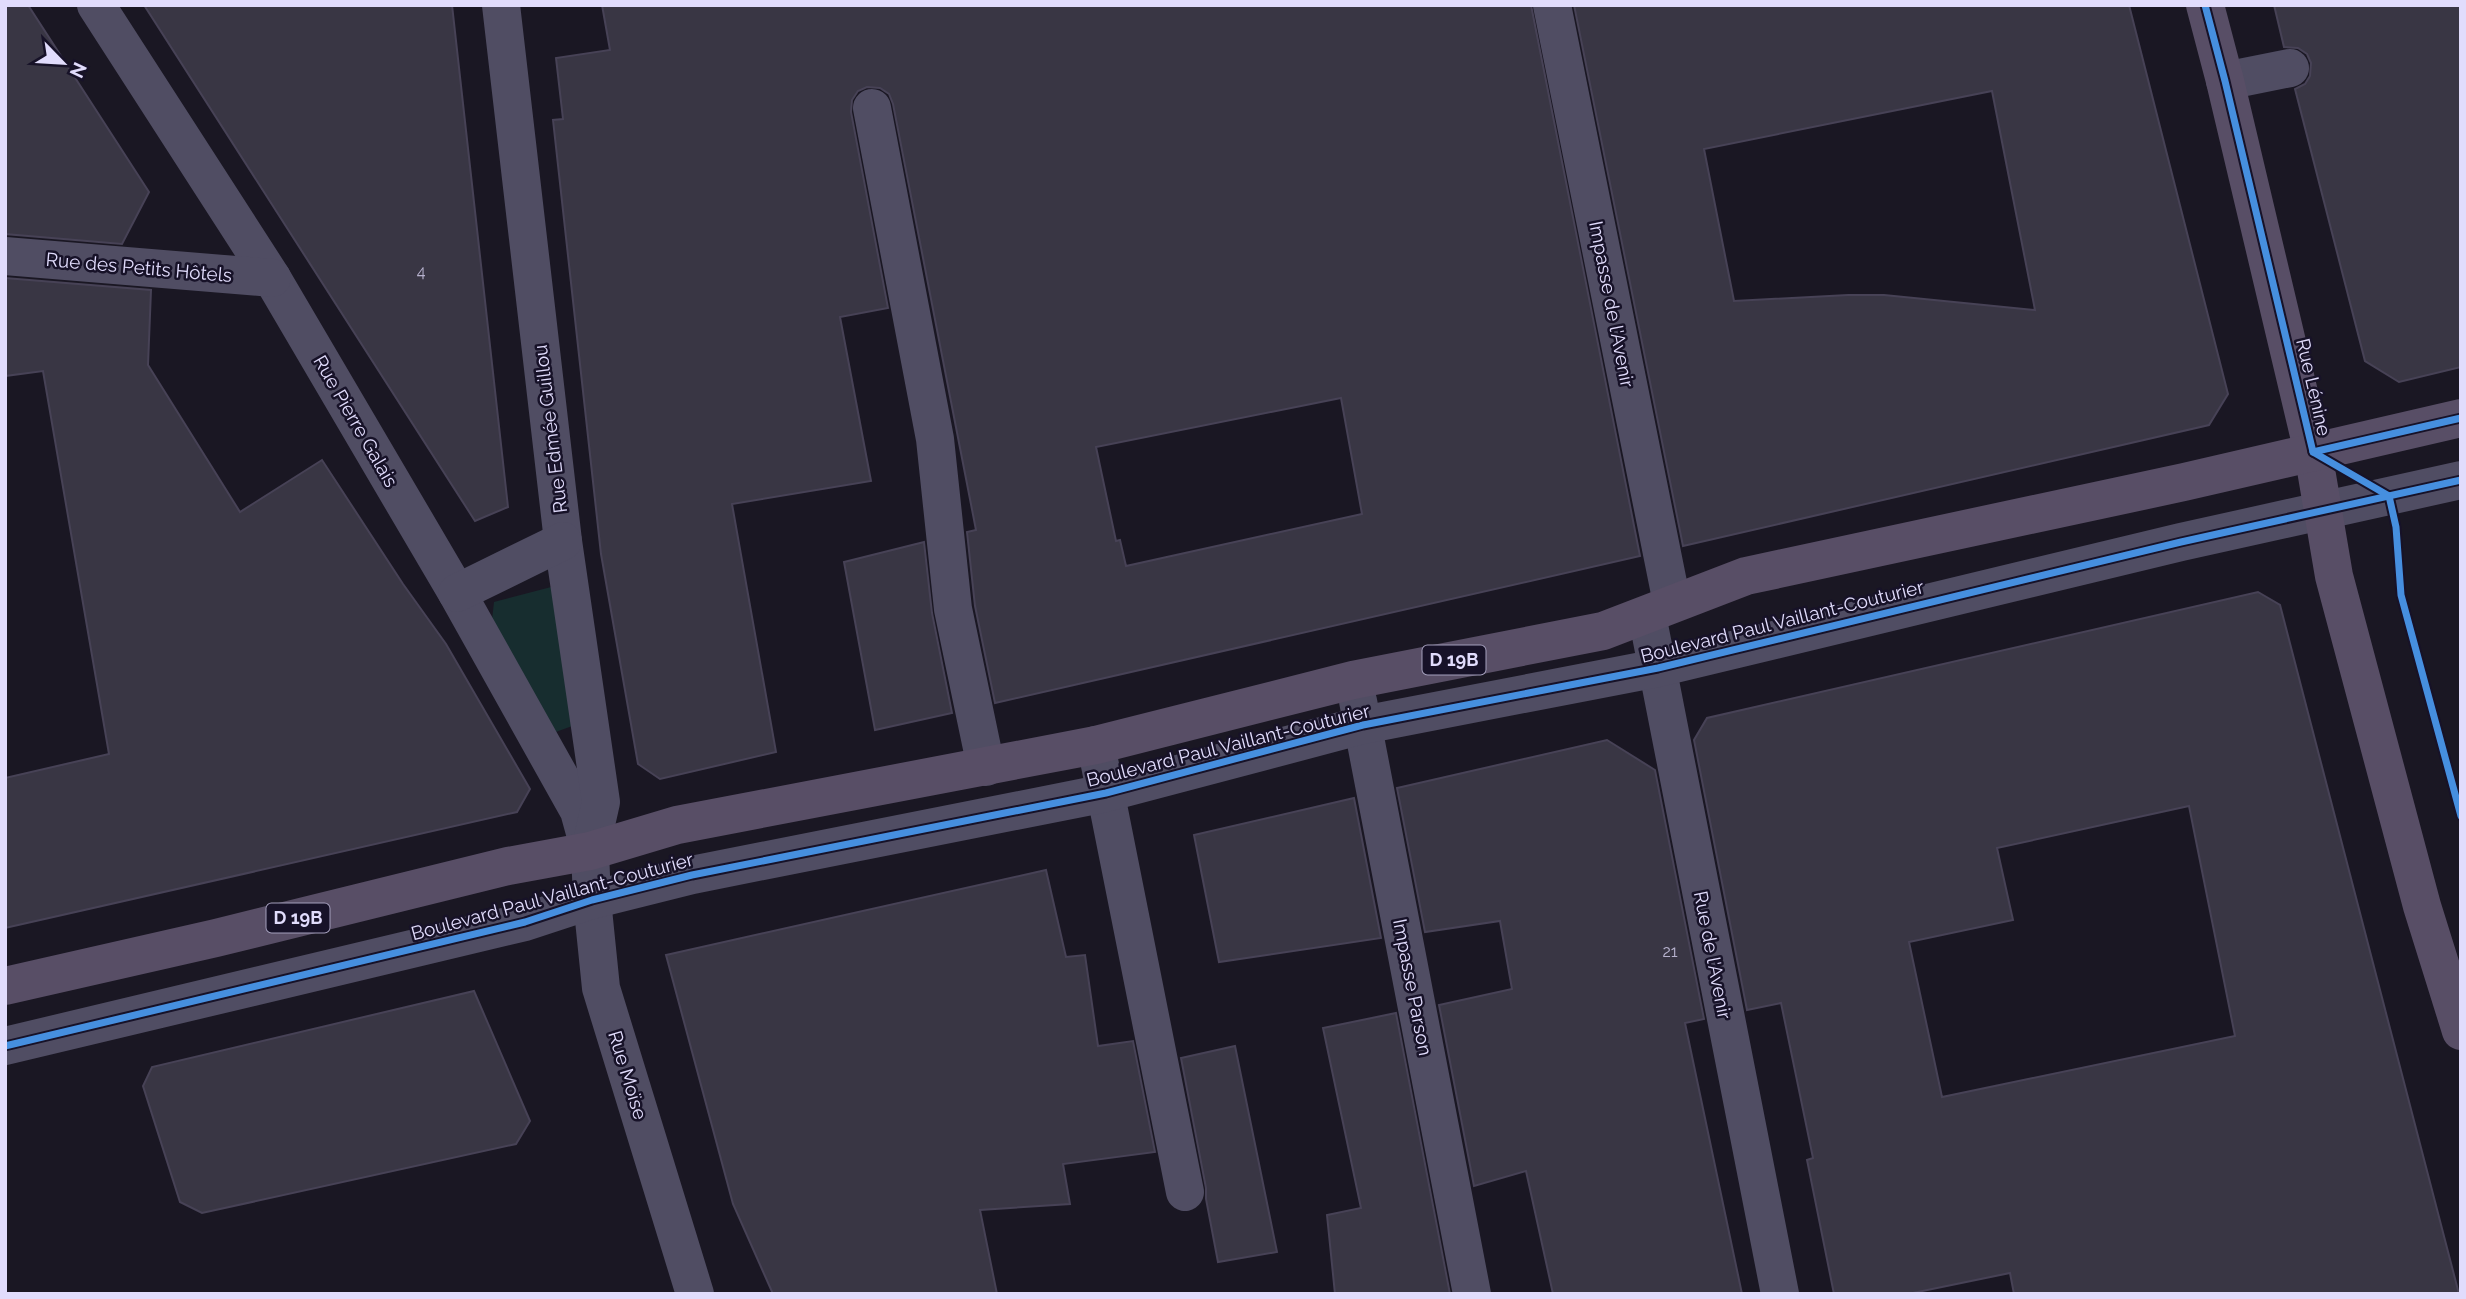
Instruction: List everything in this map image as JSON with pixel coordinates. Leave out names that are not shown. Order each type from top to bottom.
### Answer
[{"type":"main road","name":"Rue Lénine","points":[[2205,5],[2313,452],[2334,576],[2422,906],[2461,1031]]},
{"type":"main road","name":"Boulevard Paul Vaillant-Couturier","points":[[5,986],[216,938],[508,866],[590,851],[677,825],[1097,745],[1353,680],[1603,631],[1746,576],[2461,418]]},
{"type":"street","name":"Rue Pierre Galais","points":[[96,5],[272,278],[457,593],[579,811],[590,851]]},
{"type":"street","name":"Rue Edmée Guillou","points":[[500,5],[563,541],[601,802],[590,851]]},
{"type":"street","name":"Impasse de l'Avenir","points":[[1552,5],[1659,609]]},
{"type":"street","points":[[2225,81],[2290,68]]},
{"type":"street","points":[[872,108],[935,439],[954,610],[986,767]]},
{"type":"street","name":"Rue des Petits Hôtels","points":[[5,256],[272,278]]},
{"type":"street","name":"Boulevard Paul Vaillant-Couturier","points":[[5,1046],[525,922],[592,900],[692,875],[1106,793],[1363,725],[1658,668],[2181,542],[2461,480]]},
{"type":"street","points":[[457,593],[563,541]]},
{"type":"street","name":"Rue de l'Avenir","points":[[1659,609],[1658,668],[1780,1294]]},
{"type":"street","name":"Impasse Parson","points":[[1353,680],[1472,1294]]},
{"type":"street","points":[[1097,745],[1185,1192]]},
{"type":"street","name":"Rue Moïse","points":[[590,851],[601,989],[695,1294]]},
{"type":"green space","points":[[555,586],[575,725],[553,733],[491,629],[494,602]]},
{"type":"building","points":[[5,5],[28,5],[149,192],[122,244],[5,234]]},
{"type":"building","points":[[144,5],[452,5],[508,507],[475,521]]},
{"type":"building","points":[[602,5],[1531,5],[1640,556],[995,703],[975,606],[967,532],[976,530],[893,104],[889,94],[880,88],[867,87],[858,91],[852,100],[851,112],[888,308],[840,317],[871,481],[732,504],[776,752],[660,779],[638,764],[601,554],[553,120],[563,119],[556,58],[610,50]],"holes":[[[1341,398],[1362,514],[1126,566],[1120,540],[1116,541],[1096,447]]]},
{"type":"building","points":[[1574,5],[2129,5],[2228,394],[2209,425],[1683,546]],"holes":[[[1992,91],[2035,310],[1884,295],[1734,301],[1704,149]]]},
{"type":"building","points":[[2274,5],[2461,5],[2461,367],[2399,382],[2365,361],[2295,89],[2305,84],[2310,76],[2311,63],[2307,54],[2298,48],[2284,47]]},
{"type":"building","points":[[5,278],[151,290],[148,365],[240,512],[322,460],[403,584],[446,644],[530,789],[517,812],[5,928],[5,778],[109,754],[43,371],[5,376]]},
{"type":"building","points":[[924,542],[932,613],[952,713],[875,730],[844,562]]},
{"type":"building","points":[[2258,592],[2280,605],[2459,1294],[2014,1294],[2010,1273],[1908,1294],[1834,1294],[1807,1160],[1813,1158],[1781,1003],[1747,1010],[1694,740],[1707,718]],"holes":[[[2189,806],[2235,1036],[1942,1097],[1909,942],[2013,920],[1997,848]]]},
{"type":"building","points":[[1607,740],[1655,770],[1704,1019],[1685,1023],[1742,1294],[1553,1294],[1526,1171],[1474,1186],[1439,1005],[1512,989],[1500,921],[1425,932],[1397,788]]},
{"type":"building","points":[[1354,798],[1381,938],[1219,962],[1194,835]]},
{"type":"building","points":[[1046,870],[1066,957],[1085,955],[1098,1046],[1133,1041],[1155,1152],[1063,1164],[1070,1204],[980,1210],[997,1294],[773,1294],[733,1204],[666,955]]},
{"type":"building","points":[[474,991],[530,1121],[516,1144],[202,1213],[180,1202],[143,1086],[152,1067]]},
{"type":"building","points":[[1396,1013],[1450,1294],[1335,1294],[1327,1215],[1361,1208],[1323,1028]]},
{"type":"building","points":[[1235,1046],[1277,1252],[1218,1262],[1181,1058]]},
{"type":"cycle path","points":[[2205,5],[2313,452],[2389,496],[2396,527],[2401,595],[2461,816]]},
{"type":"cycle path","points":[[2313,452],[2461,418]]},
{"type":"cycle path","points":[[5,1046],[525,922],[592,900],[692,875],[1106,793],[1363,725],[1658,668],[2181,542],[2461,480]]}]
